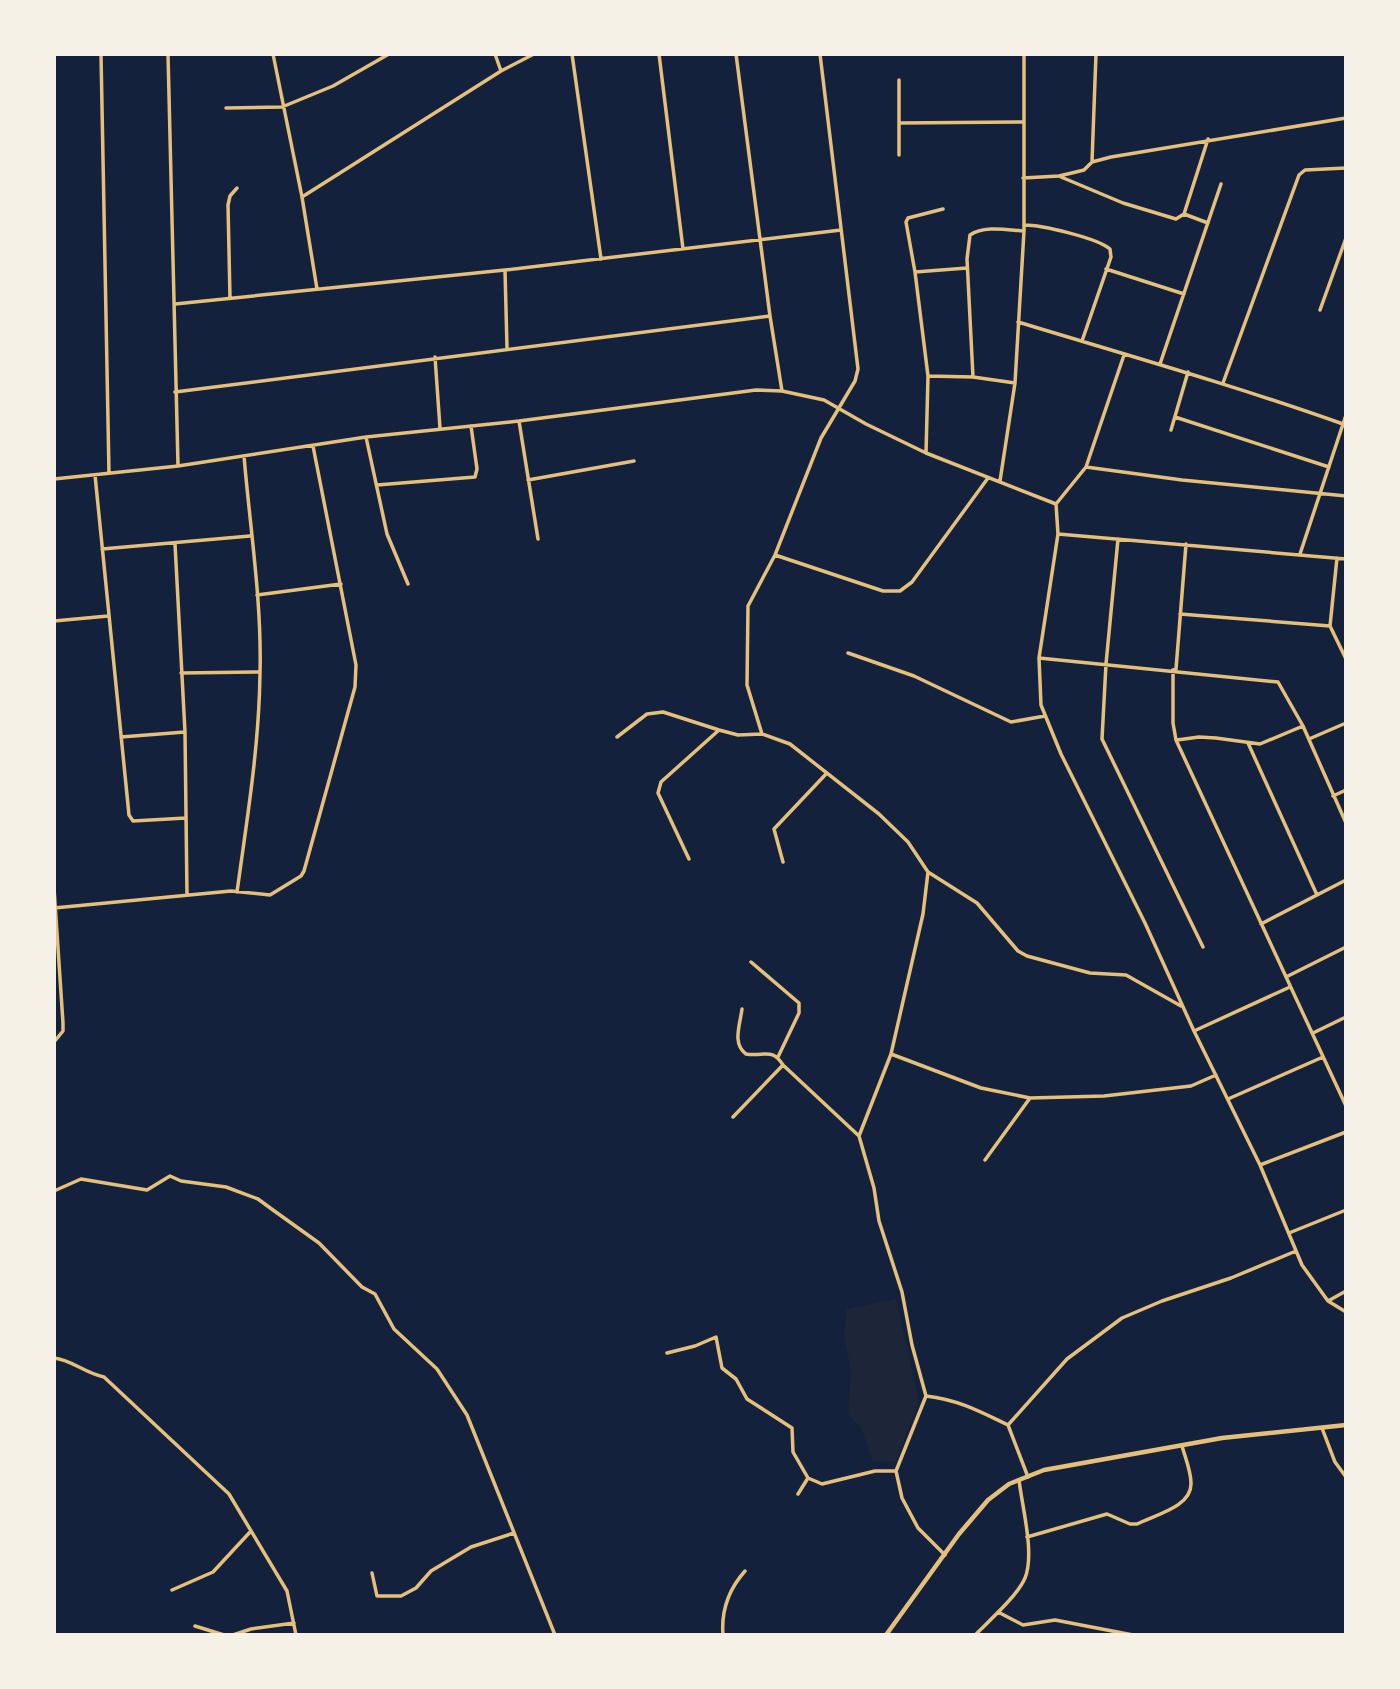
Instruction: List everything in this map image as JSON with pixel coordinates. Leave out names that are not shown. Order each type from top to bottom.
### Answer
[{"type":"street","points":[[102,54],[109,473]]},
{"type":"street","points":[[168,54],[178,466]]},
{"type":"street","points":[[273,54],[302,197],[317,289]]},
{"type":"street","points":[[495,54],[501,71]]},
{"type":"street","points":[[302,197],[501,71],[534,54]]},
{"type":"street","points":[[572,54],[601,259]]},
{"type":"street","points":[[659,54],[683,249]]},
{"type":"street","points":[[736,54],[782,391]]},
{"type":"street","points":[[762,734],[747,685],[748,606],[775,555],[821,438],[855,381],[858,369],[820,54]]},
{"type":"street","points":[[1000,482],[1015,383],[1024,228],[1024,54]]},
{"type":"street","points":[[1092,162],[1096,54]]},
{"type":"street","points":[[226,108],[282,107],[333,86],[387,55]]},
{"type":"street","points":[[899,80],[899,155]]},
{"type":"street","points":[[1023,178],[1059,176],[1084,170],[1092,162],[1208,139],[1346,118]]},
{"type":"street","points":[[899,123],[1023,122]]},
{"type":"street","points":[[1059,176],[1175,219],[1184,214],[1208,139]]},
{"type":"street","points":[[1223,383],[1299,175],[1305,170],[1346,168]]},
{"type":"street","points":[[1160,364],[1221,184]]},
{"type":"street","points":[[230,299],[228,205],[230,196],[237,188]]},
{"type":"street","points":[[926,453],[928,376],[907,219],[943,209]]},
{"type":"street","points":[[1184,214],[1208,223]]},
{"type":"street","points":[[973,377],[967,268],[971,235],[976,231],[1036,225],[1103,244],[1111,253],[1082,341]]},
{"type":"street","points":[[175,304],[505,271],[841,230]]},
{"type":"street","points":[[1320,310],[1346,238]]},
{"type":"street","points":[[915,272],[967,268]]},
{"type":"street","points":[[1106,269],[1184,293]]},
{"type":"street","points":[[505,271],[507,348]]},
{"type":"street","points":[[175,392],[770,316]]},
{"type":"street","points":[[1017,322],[1188,372],[1343,424]]},
{"type":"street","points":[[1124,355],[1086,467],[1056,504],[1058,534],[1038,658],[1041,705],[1061,754],[1145,923],[1182,1007],[1260,1166],[1302,1265],[1328,1301],[1346,1312]]},
{"type":"street","points":[[435,357],[440,429]]},
{"type":"street","points":[[1171,430],[1188,372]]},
{"type":"street","points":[[928,376],[973,377],[1015,383]]},
{"type":"street","points":[[54,479],[178,466],[366,437],[519,421],[756,390],[782,391],[824,400],[926,453],[1056,504]]},
{"type":"street","points":[[1300,554],[1346,415]]},
{"type":"street","points":[[1175,417],[1329,467]]},
{"type":"street","points":[[519,421],[538,539]]},
{"type":"street","points":[[377,485],[475,477],[477,469],[471,426]]},
{"type":"street","points":[[366,437],[387,534],[408,583]]},
{"type":"street","points":[[55,908],[187,895],[237,892],[270,895],[301,876],[355,687],[356,665],[313,446]]},
{"type":"street","points":[[237,892],[256,754],[260,672],[257,595],[244,456]]},
{"type":"street","points":[[528,480],[634,461]]},
{"type":"street","points":[[1086,467],[1182,480],[1346,496]]},
{"type":"street","points":[[95,475],[130,819],[186,818]]},
{"type":"street","points":[[775,555],[883,591],[900,591],[912,582],[988,478]]},
{"type":"street","points":[[1058,534],[1346,559]]},
{"type":"street","points":[[102,549],[250,536]]},
{"type":"street","points":[[1118,539],[1102,739],[1203,947]]},
{"type":"street","points":[[175,544],[185,732],[187,895]]},
{"type":"street","points":[[1186,544],[1176,669],[1173,670],[1173,723],[1176,740],[1346,1106]]},
{"type":"street","points":[[1337,558],[1330,626],[1346,659]]},
{"type":"street","points":[[257,595],[341,584]]},
{"type":"street","points":[[1180,614],[1330,626]]},
{"type":"street","points":[[54,621],[108,616]]},
{"type":"street","points":[[848,653],[914,676],[1011,722],[1045,716]]},
{"type":"street","points":[[1038,658],[1278,682],[1303,726],[1346,822]]},
{"type":"street","points":[[181,673],[260,672]]},
{"type":"street","points":[[617,737],[647,714],[663,712],[738,735],[762,734],[790,744],[879,814],[908,842],[928,872],[977,903],[1018,951],[1027,956],[1090,973],[1126,975],[1182,1007]]},
{"type":"street","points":[[1309,739],[1346,723]]},
{"type":"street","points":[[1176,740],[1199,737],[1260,744],[1303,726]]},
{"type":"street","points":[[689,859],[658,788],[661,782],[719,730]]},
{"type":"street","points":[[121,737],[185,732]]},
{"type":"street","points":[[1248,743],[1317,895]]},
{"type":"street","points":[[783,862],[774,829],[826,774]]},
{"type":"street","points":[[1333,796],[1346,790]]},
{"type":"street","points":[[859,1136],[891,1054],[923,914],[928,872]]},
{"type":"street","points":[[1261,923],[1346,880]]},
{"type":"street","points":[[54,888],[63,1023],[63,1031],[54,1042]]},
{"type":"street","points":[[1286,977],[1346,947]]},
{"type":"street","points":[[751,962],[799,1003],[799,1013],[778,1057]]},
{"type":"street","points":[[1194,1031],[1290,987]]},
{"type":"street","points":[[741,1009],[737,1044],[740,1050],[746,1054],[773,1053],[859,1136],[874,1188],[879,1221],[902,1292],[912,1345],[926,1396],[896,1471],[902,1498],[918,1528],[945,1555]]},
{"type":"street","points":[[1312,1034],[1346,1017]]},
{"type":"street","points":[[891,1054],[981,1088],[1030,1098],[1104,1096],[1191,1086],[1216,1075]]},
{"type":"street","points":[[1228,1099],[1323,1057]]},
{"type":"street","points":[[733,1117],[783,1065]]},
{"type":"street","points":[[985,1160],[1030,1098]]},
{"type":"street","points":[[1260,1166],[1346,1132]]},
{"type":"street","points":[[54,1191],[81,1179],[147,1190],[170,1176],[180,1181],[212,1184],[258,1199],[319,1243],[362,1287],[374,1294],[394,1329],[437,1369],[452,1388],[467,1415],[555,1635]]},
{"type":"street","points":[[1289,1233],[1346,1210]]},
{"type":"street","points":[[1008,1425],[1067,1359],[1122,1318],[1296,1251]]},
{"type":"street","points":[[1328,1301],[1346,1291]]},
{"type":"street","points":[[667,1353],[716,1337],[722,1368],[736,1379],[747,1399],[792,1429],[793,1452],[808,1478],[822,1484],[875,1471],[896,1471]]},
{"type":"street","points":[[54,1358],[64,1359],[88,1373],[104,1377],[229,1494],[287,1591],[296,1635]]},
{"type":"street","points":[[926,1396],[957,1401],[1008,1425],[1028,1477]]},
{"type":"street","points":[[886,1635],[958,1534],[988,1500],[1009,1484],[1044,1470],[1222,1438],[1346,1425]]},
{"type":"street","points":[[1322,1428],[1335,1462],[1346,1477]]},
{"type":"street","points":[[1027,1537],[1107,1514],[1130,1524],[1137,1524],[1181,1503],[1189,1494],[1191,1483],[1182,1446]]},
{"type":"street","points":[[798,1494],[808,1478]]},
{"type":"street","points":[[975,1635],[999,1612],[1025,1579],[1028,1561],[1027,1537],[1019,1480]]},
{"type":"street","points":[[172,1590],[213,1572],[251,1531]]},
{"type":"street","points":[[372,1573],[377,1596],[401,1596],[416,1588],[431,1571],[471,1548],[514,1533]]},
{"type":"street","points":[[723,1635],[724,1607],[730,1592],[745,1571]]},
{"type":"street","points":[[999,1612],[1023,1625],[1055,1620],[1133,1635]]},
{"type":"street","points":[[233,1635],[251,1629],[294,1623]]},
{"type":"street","points":[[194,1626],[224,1635]]},
{"type":"shaded area","points":[[896,1299],[919,1401],[896,1461],[873,1462],[861,1427],[848,1415],[851,1370],[844,1336],[847,1309]]}]
